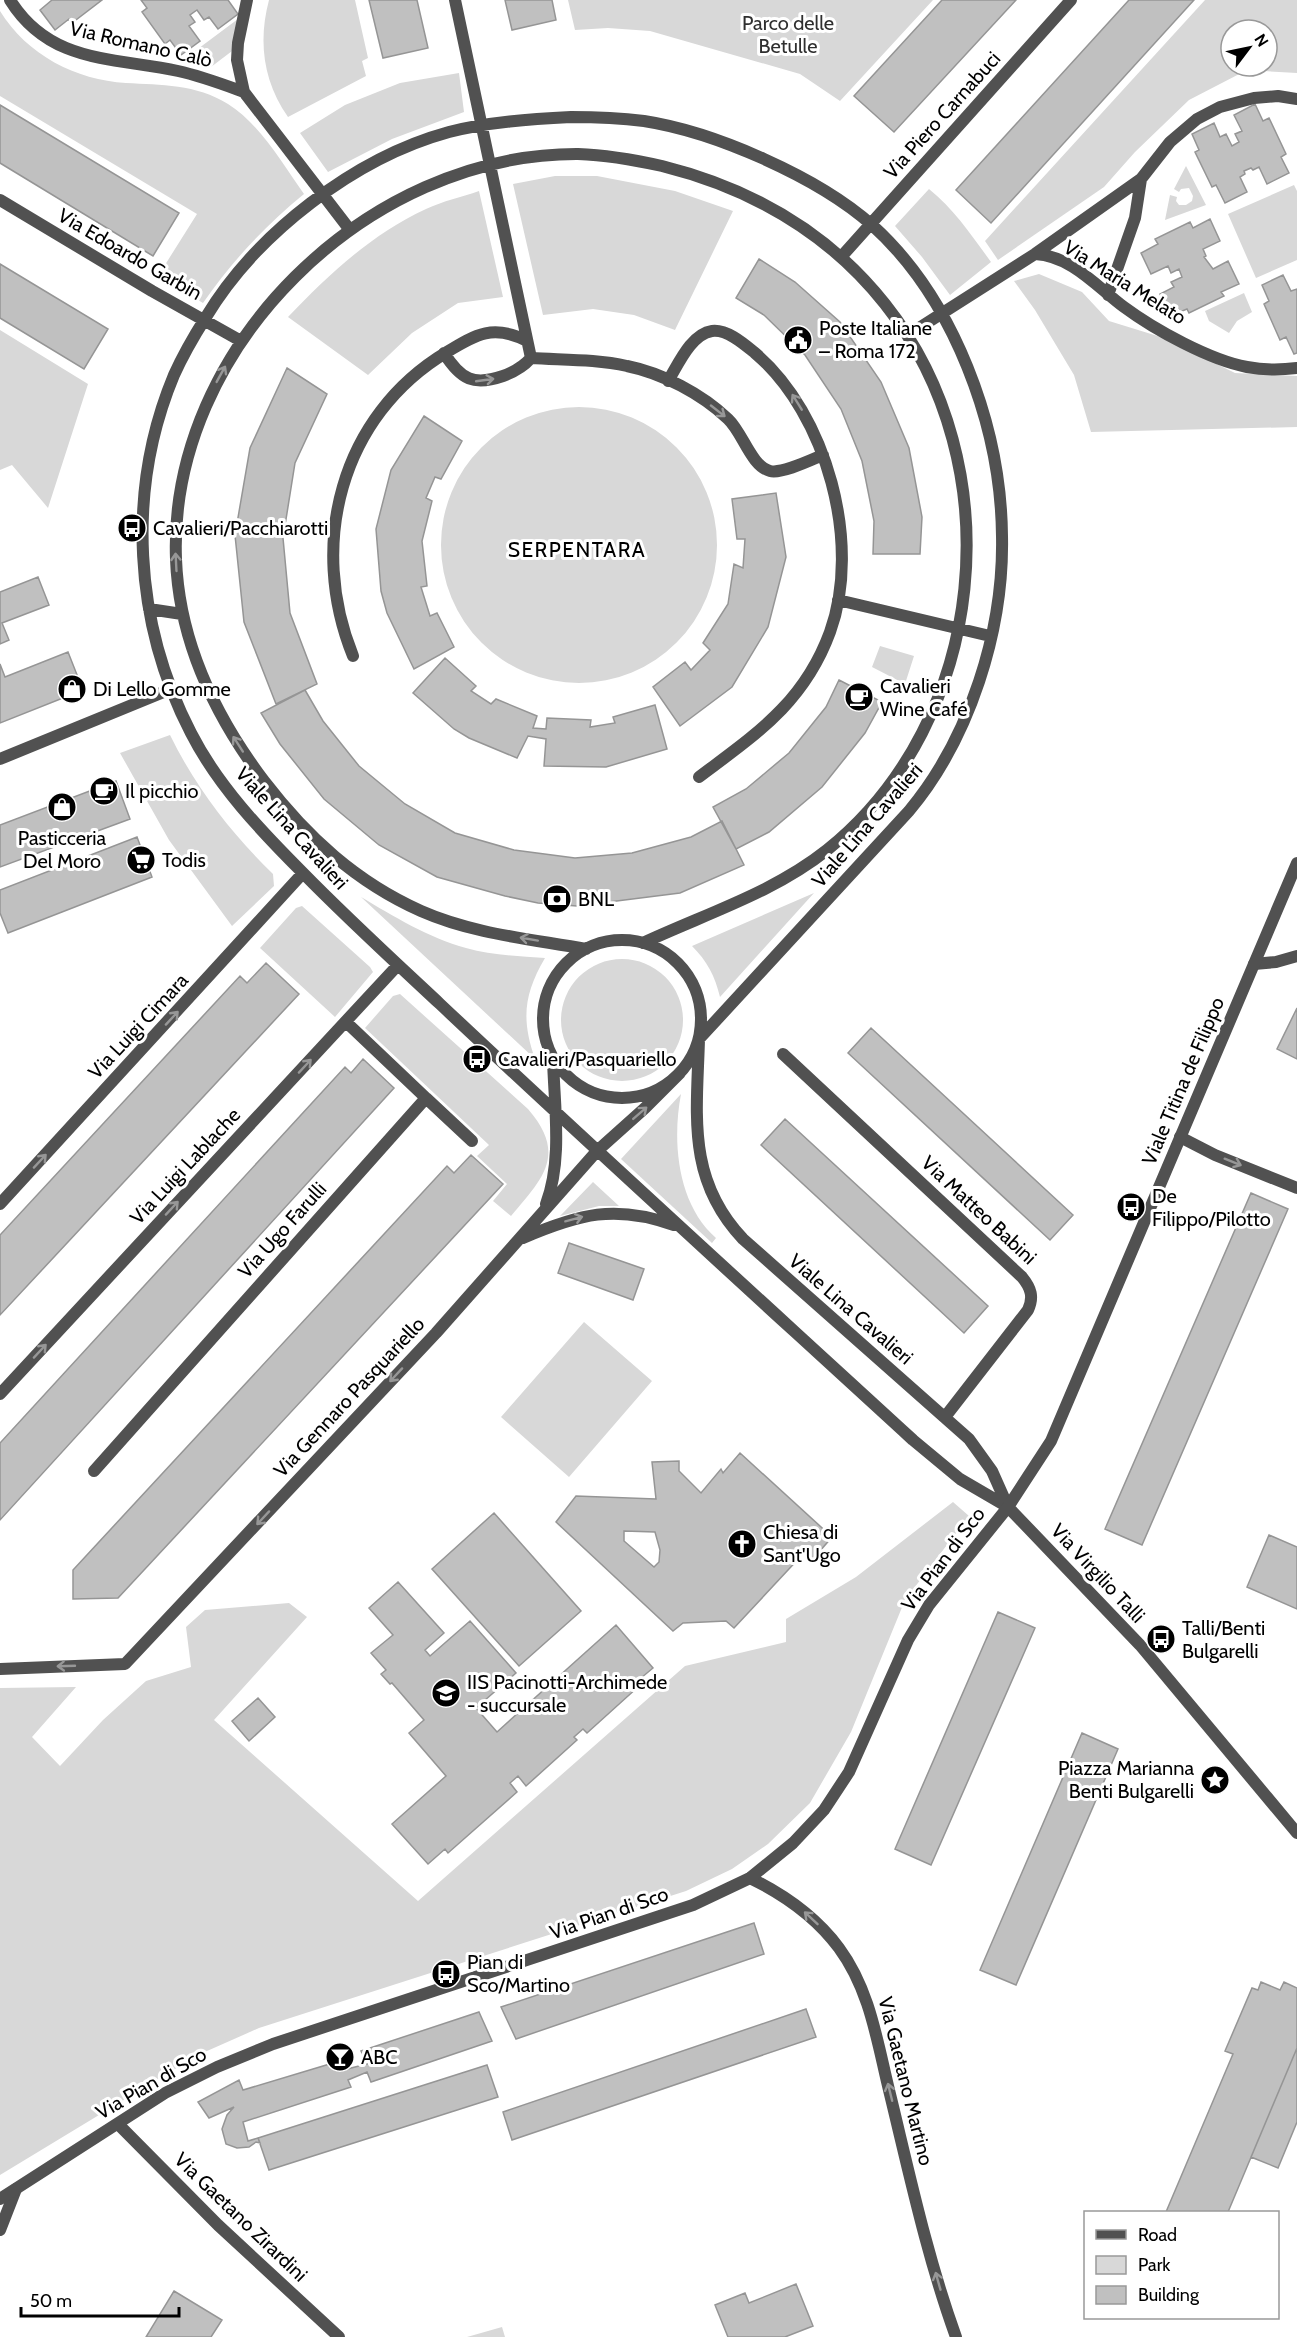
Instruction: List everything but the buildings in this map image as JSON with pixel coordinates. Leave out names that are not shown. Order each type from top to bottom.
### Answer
[{"type":"street","name":"Via Romano Calò","points":[[10,0],[32,28],[64,49],[104,59],[192,74],[244,92]]},
{"type":"street","name":"Via Romano Calò","points":[[247,0],[237,60],[244,92],[350,230]]},
{"type":"street","points":[[455,0],[531,358]]},
{"type":"street","name":"Via Piero Carnabuci","points":[[842,256],[1071,0]]},
{"type":"street","name":"Via Maria Melato","points":[[908,335],[1035,255],[1140,179],[1178,134],[1209,112],[1254,98],[1278,96],[1297,99]]},
{"type":"street","name":"Viale Lina Cavalieri","points":[[571,117],[645,121],[681,129],[764,160],[805,180],[844,204],[871,225],[914,272],[942,315],[975,391],[988,437],[998,488],[1002,513],[1002,559],[990,636],[971,702],[957,737],[939,771],[920,799],[699,1039],[696,1112],[698,1152],[711,1192],[726,1219],[742,1239],[969,1439],[984,1458],[1008,1507],[942,1466],[554,1112],[303,873],[246,812],[211,767],[192,734],[171,689],[158,651],[149,609],[142,531],[148,463],[163,404],[172,380],[191,341],[220,294],[238,271],[273,236],[323,195],[368,166],[416,143],[450,132],[481,126],[571,117]]},
{"type":"street","name":"Viale Lina Cavalieri","points":[[586,948],[479,930],[431,915],[372,884],[333,856],[302,827],[283,805],[229,730],[204,682],[182,614],[178,586],[176,526],[179,496],[189,452],[208,398],[241,341],[301,272],[350,230],[423,189],[490,166],[570,154],[620,158],[664,167],[720,184],[776,210],[842,256],[863,277],[908,335],[942,407],[961,471],[968,537],[966,579],[958,628],[944,682],[921,734],[903,766],[866,814],[825,852],[776,883],[643,943]]},
{"type":"street","points":[[1108,295],[1133,226],[1139,201],[1140,179]]},
{"type":"street","name":"Via Edoardo Garbin","points":[[0,200],[241,341]]},
{"type":"street","name":"Via Maria Melato","points":[[1035,255],[1051,256],[1070,265],[1153,326],[1231,363],[1259,369],[1297,368]]},
{"type":"street","points":[[353,656],[342,623],[333,567],[333,532],[340,495],[357,450],[379,414],[410,380],[444,353],[474,337],[494,331],[509,333],[527,340]]},
{"type":"street","points":[[668,381],[692,345],[704,333],[716,331],[732,337],[762,359],[788,388],[808,421],[823,455],[834,494],[839,528],[838,600],[830,632],[818,662],[807,681],[765,727],[699,777]]},
{"type":"street","points":[[444,353],[458,370],[475,381],[486,381],[513,372],[531,358],[627,366],[668,381],[701,398],[720,412],[738,430],[753,457],[770,471],[783,470],[823,455]]},
{"type":"street","points":[[838,600],[990,636]]},
{"type":"street","points":[[149,609],[182,614]]},
{"type":"street","points":[[0,759],[171,689]]},
{"type":"street","name":"Viale Titina de Filippo","points":[[1008,1507],[1041,1458],[1057,1429],[1297,862]]},
{"type":"street","name":"Via Luigi Cimara","points":[[0,1204],[303,873]]},
{"type":"street","points":[[614,940],[643,943],[670,957],[691,980],[700,1008],[699,1039],[691,1057],[680,1073],[669,1083],[649,1093],[627,1098],[597,1095],[578,1084],[561,1069],[553,1057],[546,1042],[543,1027],[547,995],[562,968],[586,948],[614,940]]},
{"type":"street","points":[[1254,964],[1276,962],[1297,956]]},
{"type":"street","name":"Via Luigi Lablache","points":[[0,1394],[398,965]]},
{"type":"street","points":[[345,1022],[472,1141]]},
{"type":"street","name":"Via Matteo Babini","points":[[783,1054],[1022,1277],[1030,1288],[1032,1299],[1028,1310],[945,1417]]},
{"type":"street","points":[[544,1211],[555,1169],[553,1057]]},
{"type":"street","name":"Via Gennaro Pasquariello","points":[[0,1669],[125,1664],[436,1333],[597,1151],[680,1073]]},
{"type":"street","name":"Via Ugo Farulli","points":[[94,1472],[426,1098]]},
{"type":"street","points":[[1180,1137],[1215,1155],[1297,1188]]},
{"type":"street","points":[[519,1240],[561,1223],[598,1213],[636,1214],[680,1227]]},
{"type":"street","name":"Via Virgilio Talli","points":[[1008,1507],[1140,1645],[1297,1833]]},
{"type":"street","name":"Via Pian di Sco","points":[[0,2199],[190,2080],[254,2051],[643,1923],[693,1905],[750,1878],[807,1829],[836,1794],[865,1738],[918,1622],[939,1589],[1008,1507]]},
{"type":"street","name":"Via Gaetano Martino","points":[[750,1878],[775,1890],[815,1921],[839,1949],[861,1987],[877,2035],[935,2274],[956,2337]]},
{"type":"street","name":"Via Gaetano Zirardini","points":[[118,2124],[218,2225],[339,2337]]},
{"type":"street","points":[[0,2230],[16,2189]]},
{"type":"green space","points":[[269,0],[355,0],[368,58],[362,61],[366,76],[288,117],[273,89],[265,60],[264,31]]},
{"type":"green space","name":"Parco delle Betulle","points":[[568,0],[933,0],[840,101],[800,74],[650,31],[608,28],[575,30]]},
{"type":"green space","points":[[1205,0],[1297,0],[1297,73],[1279,72],[1279,18],[1219,18],[1219,78],[1232,78],[1189,100],[1135,152],[1104,187],[998,260],[985,241]]},
{"type":"green space","points":[[0,11],[24,40],[54,62],[71,71],[107,81],[165,85],[191,89],[216,97],[251,123],[279,157],[304,194],[250,245],[203,303],[158,276],[197,214],[0,96]]},
{"type":"green space","points":[[238,19],[236,48],[211,67],[183,60]]},
{"type":"green space","points":[[459,73],[464,112],[392,139],[328,172],[300,133],[345,105],[400,83]]},
{"type":"green space","points":[[1186,166],[1206,205],[1165,220],[1170,195],[1177,197],[1176,201],[1179,205],[1186,205],[1192,201],[1193,196],[1189,188],[1181,189],[1179,192],[1174,189]]},
{"type":"green space","points":[[555,176],[597,176],[675,191],[733,211],[675,330],[634,315],[593,309],[543,315],[513,184]]},
{"type":"green space","points":[[1294,185],[1297,191],[1297,260],[1256,278],[1228,214]]},
{"type":"green space","points":[[929,189],[955,214],[991,262],[950,295],[895,226]]},
{"type":"green space","points":[[479,191],[503,297],[458,303],[412,333],[368,375],[288,317],[352,256],[387,230],[432,206]]},
{"type":"green space","points":[[1039,274],[1082,292],[1109,321],[1164,338],[1235,373],[1297,376],[1297,427],[1091,432],[1074,375],[1035,310],[1014,281]]},
{"type":"green space","points":[[1244,293],[1252,312],[1237,321],[1229,333],[1209,321],[1205,311]]},
{"type":"green space","points":[[0,330],[88,384],[48,508],[12,465],[0,470]]},
{"type":"green space","points":[[593,407],[632,417],[644,423],[667,438],[686,457],[707,492],[715,518],[717,545],[715,572],[707,598],[694,622],[677,643],[656,660],[632,673],[593,683],[565,683],[526,673],[514,667],[491,652],[472,633],[451,598],[443,572],[441,531],[451,492],[457,480],[472,457],[491,438],[526,417],[552,409]]},
{"type":"green space","points":[[880,646],[914,656],[905,684],[872,667]]},
{"type":"green space","points":[[170,735],[191,773],[216,809],[273,874],[274,886],[232,926],[169,840],[120,753]]},
{"type":"green space","points":[[814,893],[720,997],[710,969],[692,946]]},
{"type":"green space","points":[[361,897],[412,926],[452,944],[485,952],[545,958],[533,983],[527,1007],[526,1019],[535,1059]]},
{"type":"green space","points":[[302,906],[373,972],[335,1017],[260,948],[296,908]]},
{"type":"green space","points":[[622,959],[645,963],[665,977],[679,997],[683,1020],[679,1043],[665,1063],[645,1077],[622,1081],[599,1077],[579,1063],[565,1043],[561,1020],[565,997],[579,977],[599,963]]},
{"type":"green space","points":[[400,994],[528,1109],[540,1125],[547,1140],[546,1166],[541,1178],[511,1216],[493,1201],[507,1184],[477,1156],[489,1145],[365,1028],[393,996]]},
{"type":"green space","points":[[681,1094],[677,1132],[680,1171],[693,1208],[716,1238],[712,1243],[621,1159]]},
{"type":"green space","points":[[593,1182],[619,1206],[599,1206],[560,1216]]},
{"type":"green space","points":[[584,1322],[652,1381],[569,1477],[501,1417]]},
{"type":"green space","points":[[953,1502],[969,1516],[905,1600],[851,1732],[810,1803],[768,1844],[732,1869],[686,1891],[259,2028],[198,2055],[0,2175],[0,1688],[76,1687],[32,1737],[60,1766],[103,1720],[146,1681],[191,1667],[186,1627],[205,1610],[289,1603],[307,1617],[214,1720],[418,1901],[685,1666],[786,1642],[786,1619],[856,1577]]},
{"type":"green space","points":[[502,2327],[505,2337],[467,2337]]},
{"type":"place","name":"Poste Italiane – Roma 172","points":[[798,340]]},
{"type":"place","name":"Cavalieri/Pacchiarotti","points":[[132,528]]},
{"type":"place","name":"Di Lello Gomme","points":[[72,689]]},
{"type":"place","name":"Cavalieri Wine Café","points":[[859,697]]},
{"type":"place","name":"Il picchio","points":[[104,791]]},
{"type":"place","name":"Pasticceria Del Moro","points":[[62,807]]},
{"type":"place","name":"Todis","points":[[141,860]]},
{"type":"place","name":"BNL","points":[[557,899]]},
{"type":"place","name":"Cavalieri/Pasquariello","points":[[477,1059]]},
{"type":"place","name":"De Filippo/Pilotto","points":[[1131,1207]]},
{"type":"place","name":"Chiesa di Sant'Ugo","points":[[742,1544]]},
{"type":"place","name":"Talli/Benti Bulgarelli","points":[[1161,1639]]},
{"type":"place","name":"IIS Pacinotti-Archimede - succursale","points":[[446,1693]]},
{"type":"place","name":"Piazza Marianna Benti Bulgarelli","points":[[1215,1780]]},
{"type":"place","name":"Pian di Sco/Martino","points":[[446,1974]]},
{"type":"place","name":"ABC","points":[[340,2057]]},
{"type":"district","name":"SERPENTARA","points":[[577,549]]}]
